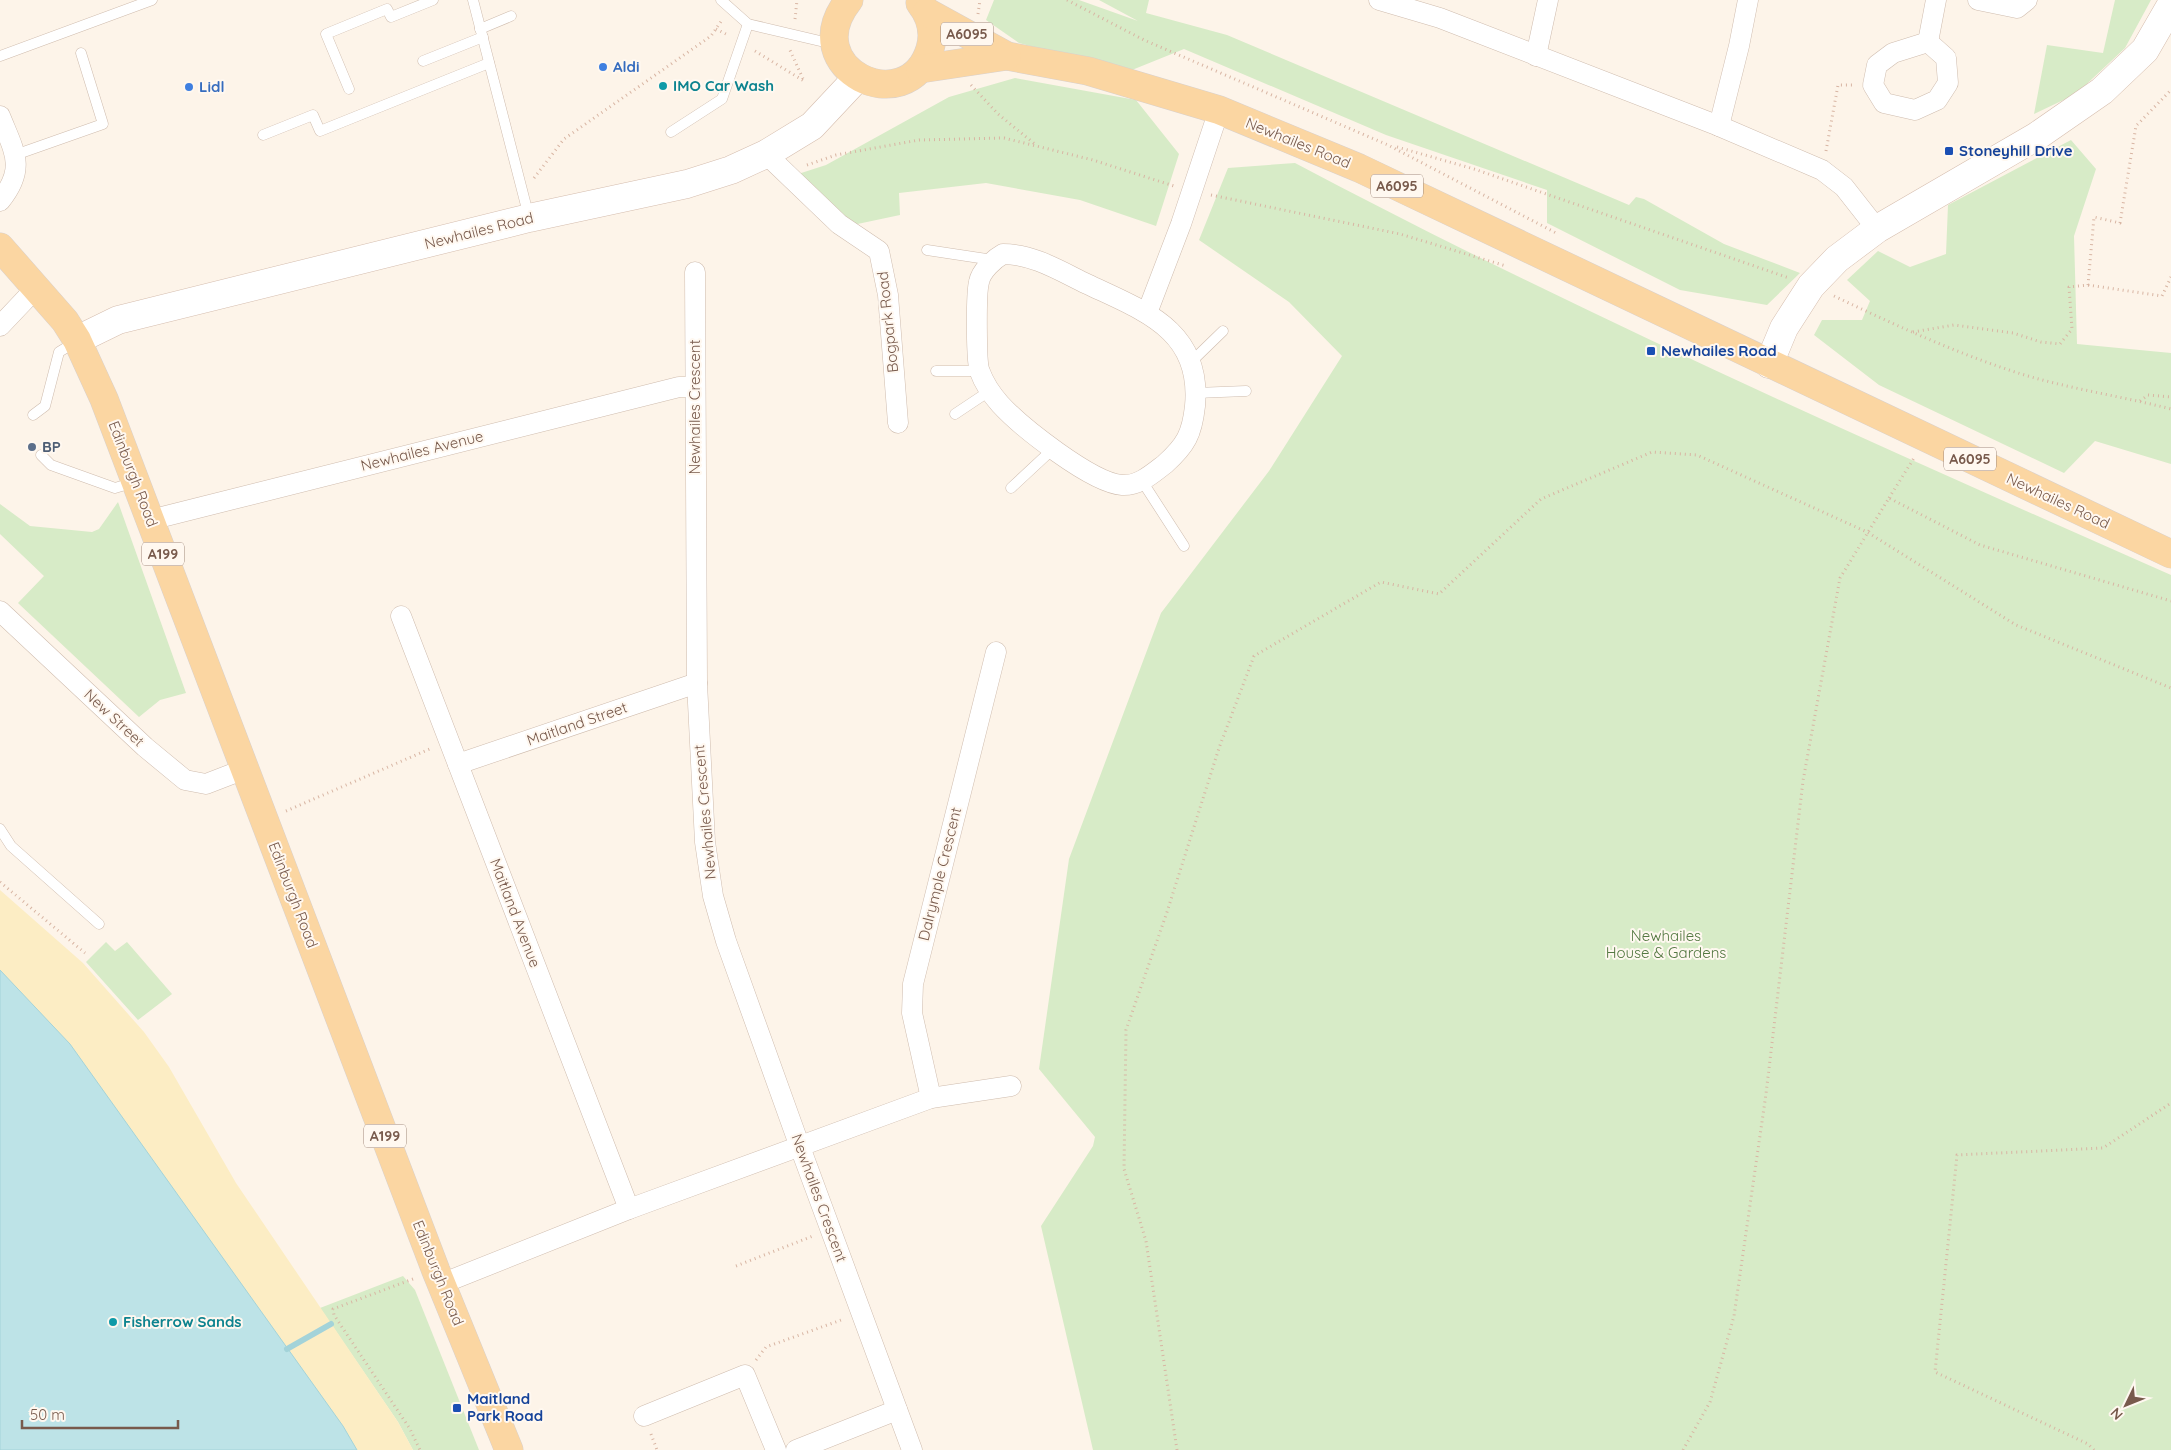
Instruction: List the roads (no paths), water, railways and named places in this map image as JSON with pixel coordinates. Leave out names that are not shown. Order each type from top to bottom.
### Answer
[{"type":"main road","points":[[849,0],[839,12],[834,28],[834,44],[841,61],[858,78]]},
{"type":"main road","points":[[1769,364],[1784,328],[1810,286],[1837,259],[1877,229],[2037,136],[2102,91],[2145,50],[2171,5]]},
{"type":"main road","name":"Newhailes Road","points":[[923,6],[1007,56]]},
{"type":"main road","name":"Newhailes Road","points":[[77,340],[118,320],[529,218],[687,184],[731,170],[766,154],[812,126],[858,78],[873,84],[890,84],[906,79],[920,69],[928,57],[932,42],[932,27],[923,6]]},
{"type":"main road","name":"Newhailes Road","points":[[920,69],[1007,56],[1088,71],[1219,110],[1359,168],[2171,554]]},
{"type":"main road","name":"A199","points":[[0,247],[65,320],[77,340]]},
{"type":"main road","name":"Edinburgh Road","points":[[77,340],[104,399],[438,1277],[509,1450]]},
{"type":"street","points":[[1380,0],[1440,18],[1719,126],[1822,170],[1844,187],[1877,229]]},
{"type":"street","points":[[1536,56],[1548,0]]},
{"type":"street","points":[[1719,126],[1739,46],[1748,0]]},
{"type":"street","points":[[1928,42],[1936,0]]},
{"type":"street","points":[[1978,0],[2017,8],[2027,0]]},
{"type":"street","points":[[1928,42],[1946,58],[1948,84],[1937,100],[1915,110],[1884,103],[1873,85],[1877,64],[1893,52],[1928,42]]},
{"type":"street","points":[[1147,313],[1219,110]]},
{"type":"street","points":[[0,116],[15,155],[16,174],[9,191],[0,201]]},
{"type":"street","name":"Bogpark Road","points":[[766,154],[838,224],[879,251],[888,296],[898,423]]},
{"type":"street","points":[[1003,254],[1019,254],[1044,263],[1147,313],[1170,330],[1186,349],[1196,386],[1196,393],[1192,428],[1178,452],[1142,481],[1122,485],[1099,479],[1025,428],[999,403],[979,371],[979,280],[993,260],[1003,254]]},
{"type":"street","name":"Newhailes Crescent","points":[[695,272],[697,683],[705,842],[713,896],[726,941],[830,1230],[912,1450]]},
{"type":"street","points":[[0,326],[36,288]]},
{"type":"street","name":"Newhailes Avenue","points":[[150,520],[679,387],[695,387]]},
{"type":"street","name":"New Street","points":[[0,611],[146,748],[185,780],[206,784],[245,769]]},
{"type":"street","name":"Maitland Avenue","points":[[402,616],[629,1209]]},
{"type":"street","name":"Dalrymple Crescent","points":[[930,1098],[912,1013],[913,984],[997,652]]},
{"type":"street","name":"Maitland Street","points":[[458,764],[697,683]]},
{"type":"street","points":[[438,1277],[800,1147],[930,1098],[1011,1086]]},
{"type":"street","points":[[644,1416],[745,1375],[776,1450]]},
{"type":"street","points":[[796,1450],[897,1410]]},
{"type":"lane","points":[[0,56],[152,0]]},
{"type":"lane","points":[[349,89],[326,34],[388,9],[391,17],[433,0]]},
{"type":"lane","points":[[473,0],[529,218]]},
{"type":"lane","points":[[721,0],[748,24],[834,44]]},
{"type":"lane","points":[[423,62],[512,16]]},
{"type":"lane","points":[[671,132],[722,99],[748,24]]},
{"type":"lane","points":[[15,155],[103,124],[81,53]]},
{"type":"lane","points":[[263,135],[313,115],[320,131],[489,63]]},
{"type":"lane","points":[[927,250],[993,260]]},
{"type":"lane","points":[[1190,363],[1223,331]]},
{"type":"lane","points":[[34,415],[45,406],[59,352],[77,340]]},
{"type":"lane","points":[[936,371],[979,371]]},
{"type":"lane","points":[[955,414],[990,390]]},
{"type":"lane","points":[[1196,393],[1246,391]]},
{"type":"lane","points":[[1011,488],[1054,448]]},
{"type":"lane","points":[[41,455],[51,465],[115,488],[136,482]]},
{"type":"lane","points":[[1142,481],[1184,546]]},
{"type":"lane","points":[[0,829],[11,846]]},
{"type":"lane","points":[[0,840],[11,846],[99,924]]},
{"type":"water","name":"Fisherrow Sands","points":[[0,970],[70,1044],[343,1426],[357,1450],[0,1450]]},
{"type":"waterway","points":[[287,1349],[331,1324]]},
{"type":"place","name":"Aldi","points":[[603,67]]},
{"type":"place","name":"IMO Car Wash","points":[[663,86]]},
{"type":"place","name":"Lidl","points":[[189,87]]},
{"type":"place","name":"Stoneyhill Drive","points":[[1949,151]]},
{"type":"place","name":"Newhailes Road","points":[[1651,351]]},
{"type":"place","name":"BP","points":[[32,447]]},
{"type":"place","name":"Fisherrow Sands","points":[[113,1322]]},
{"type":"place","name":"Maitland Park Road","points":[[457,1408]]},
{"type":"park label","name":"Newhailes House & Gardens","points":[[1666,944]]}]
